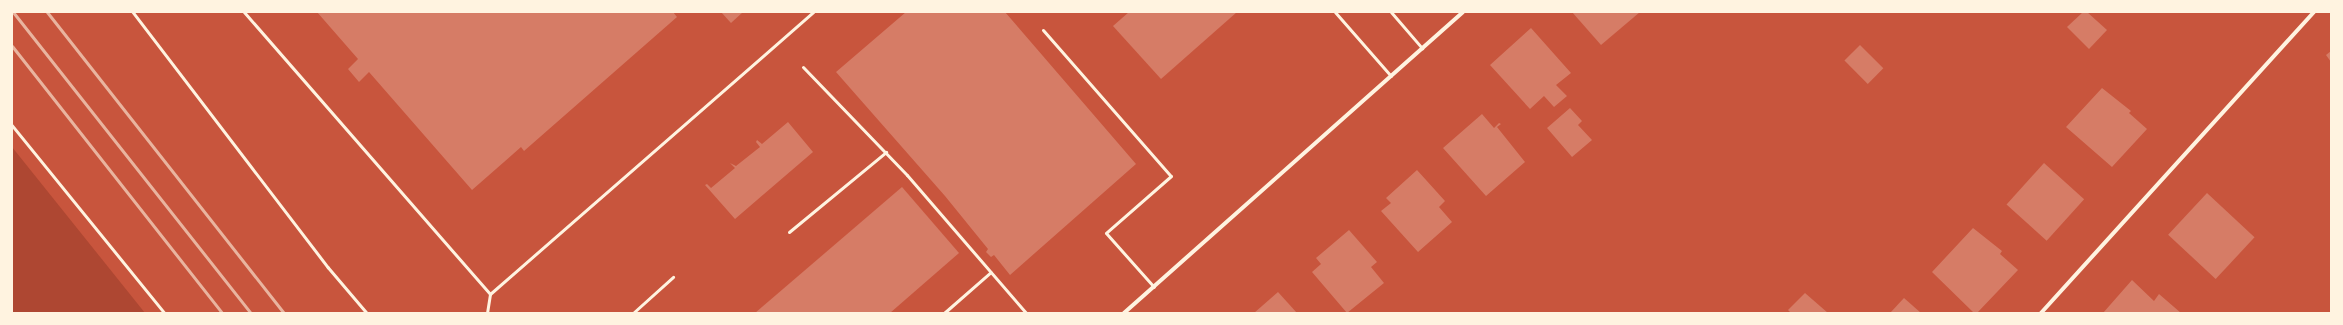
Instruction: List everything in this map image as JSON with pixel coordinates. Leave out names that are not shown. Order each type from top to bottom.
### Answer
[{"type":"street","points":[[1124,313],[1463,12]]},
{"type":"street","points":[[2041,313],[2314,12]]},
{"type":"lane","points":[[244,12],[490,294]]},
{"type":"lane","points":[[487,313],[490,294],[813,12]]},
{"type":"lane","points":[[1335,12],[1391,76]]},
{"type":"lane","points":[[1391,12],[1422,48]]},
{"type":"lane","points":[[1043,30],[1171,176],[1106,232],[1154,287]]},
{"type":"lane","points":[[803,67],[886,152],[1026,313]]},
{"type":"lane","points":[[789,232],[886,152]]},
{"type":"lane","points":[[944,313],[991,272]]},
{"type":"lane","points":[[633,313],[674,277]]},
{"type":"path","points":[[133,12],[328,267],[367,313]]},
{"type":"path","points":[[12,125],[165,313]]},
{"type":"shaded area","points":[[12,147],[145,313],[12,313]]},
{"type":"building","points":[[317,12],[673,12],[677,17],[524,151],[521,147],[472,190],[369,72],[359,82],[348,69],[358,59]]},
{"type":"building","points":[[721,12],[743,12],[731,23]]},
{"type":"building","points":[[906,12],[1005,12],[1136,164],[1010,275],[994,255],[991,257],[986,252],[988,249],[945,196],[836,72]]},
{"type":"building","points":[[1129,12],[1237,12],[1161,79],[1113,26]]},
{"type":"building","points":[[1572,12],[1640,12],[1601,45]]},
{"type":"building","points":[[2083,12],[2087,12],[2107,30],[2089,49],[2067,27]]},
{"type":"building","points":[[1531,28],[1571,73],[1556,85],[1567,96],[1554,107],[1544,96],[1530,109],[1490,65]]},
{"type":"building","points":[[1860,45],[1883,68],[1868,84],[1844,61]]},
{"type":"building","points":[[2331,51],[2331,62],[2326,55]]},
{"type":"building","points":[[2102,88],[2131,111],[2129,113],[2147,129],[2112,167],[2066,127]]},
{"type":"building","points":[[1570,108],[1582,121],[1578,125],[1592,140],[1572,157],[1547,128]]},
{"type":"building","points":[[1482,114],[1494,128],[1499,123],[1501,124],[1497,127],[1525,162],[1486,196],[1443,148]]},
{"type":"building","points":[[788,122],[813,152],[735,219],[705,185],[707,184],[711,188],[735,168],[730,163],[736,166],[760,147],[756,142],[757,140],[762,144]]},
{"type":"building","points":[[2044,163],[2084,199],[2047,241],[2007,205]]},
{"type":"building","points":[[1417,170],[1445,201],[1439,207],[1452,222],[1418,252],[1381,211],[1391,203],[1386,198]]},
{"type":"building","points":[[902,187],[959,253],[890,313],[755,313]]},
{"type":"building","points":[[2207,193],[2255,237],[2216,279],[2168,235]]},
{"type":"building","points":[[1973,228],[2002,251],[2000,254],[2018,270],[1977,313],[1974,313],[1932,272]]},
{"type":"building","points":[[1349,230],[1377,262],[1371,267],[1384,283],[1347,313],[1312,272],[1321,264],[1316,258]]},
{"type":"building","points":[[2132,280],[2154,301],[2159,294],[2181,313],[2103,313]]},
{"type":"building","points":[[1278,292],[1297,313],[1254,313]]},
{"type":"building","points":[[1805,293],[1828,313],[1791,313],[1788,310]]},
{"type":"building","points":[[1904,298],[1921,313],[1890,313]]},
{"type":"railway","points":[[13,12],[251,313]]},
{"type":"railway","points":[[47,12],[284,313]]},
{"type":"railway","points":[[12,46],[222,313]]}]
